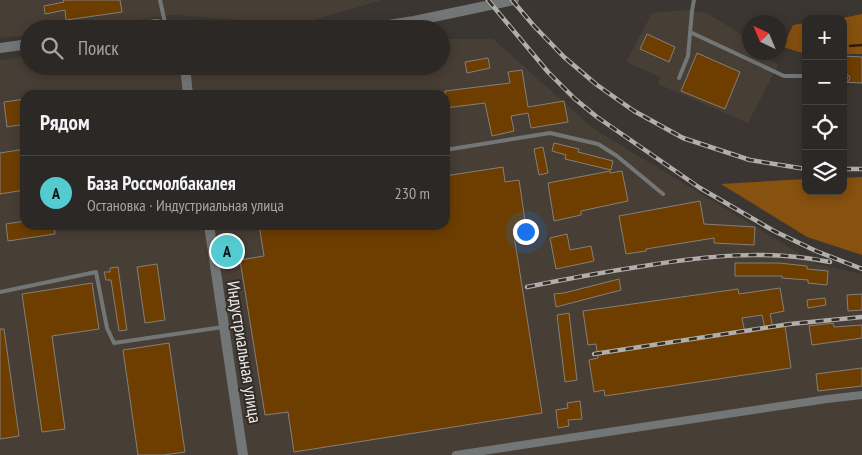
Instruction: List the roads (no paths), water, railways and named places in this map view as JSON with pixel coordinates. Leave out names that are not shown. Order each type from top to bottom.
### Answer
[{"type":"street","points":[[419,20],[514,0]]},
{"type":"street","points":[[0,48],[20,45]]},
{"type":"street","points":[[186,75],[187,90]]},
{"type":"street","name":"Индустриальная улица","points":[[209,230],[243,455]]},
{"type":"street","points":[[456,455],[862,395]]},
{"type":"lane","points":[[160,0],[164,20]]},
{"type":"lane","points":[[679,78],[688,56],[694,0]]},
{"type":"lane","points":[[690,32],[784,76],[802,76]]},
{"type":"lane","points":[[450,149],[550,133],[598,144],[617,156],[663,194]]},
{"type":"lane","points":[[0,292],[96,272],[107,328],[114,343],[224,327]]},
{"type":"waterway","points":[[850,46],[862,45]]},
{"type":"railway","points":[[488,0],[548,72],[575,99],[597,117],[700,188],[774,231],[816,251],[862,269]]},
{"type":"railway","points":[[512,0],[564,57],[597,85],[634,111],[683,138],[750,160],[802,168]]},
{"type":"railway","points":[[847,169],[862,169]]},
{"type":"railway","points":[[527,287],[667,262],[737,255],[784,256],[830,262]]},
{"type":"railway","points":[[594,354],[790,324],[862,317]]},
{"type":"place","name":"База Россмолбакалея","points":[[227,251]]}]
